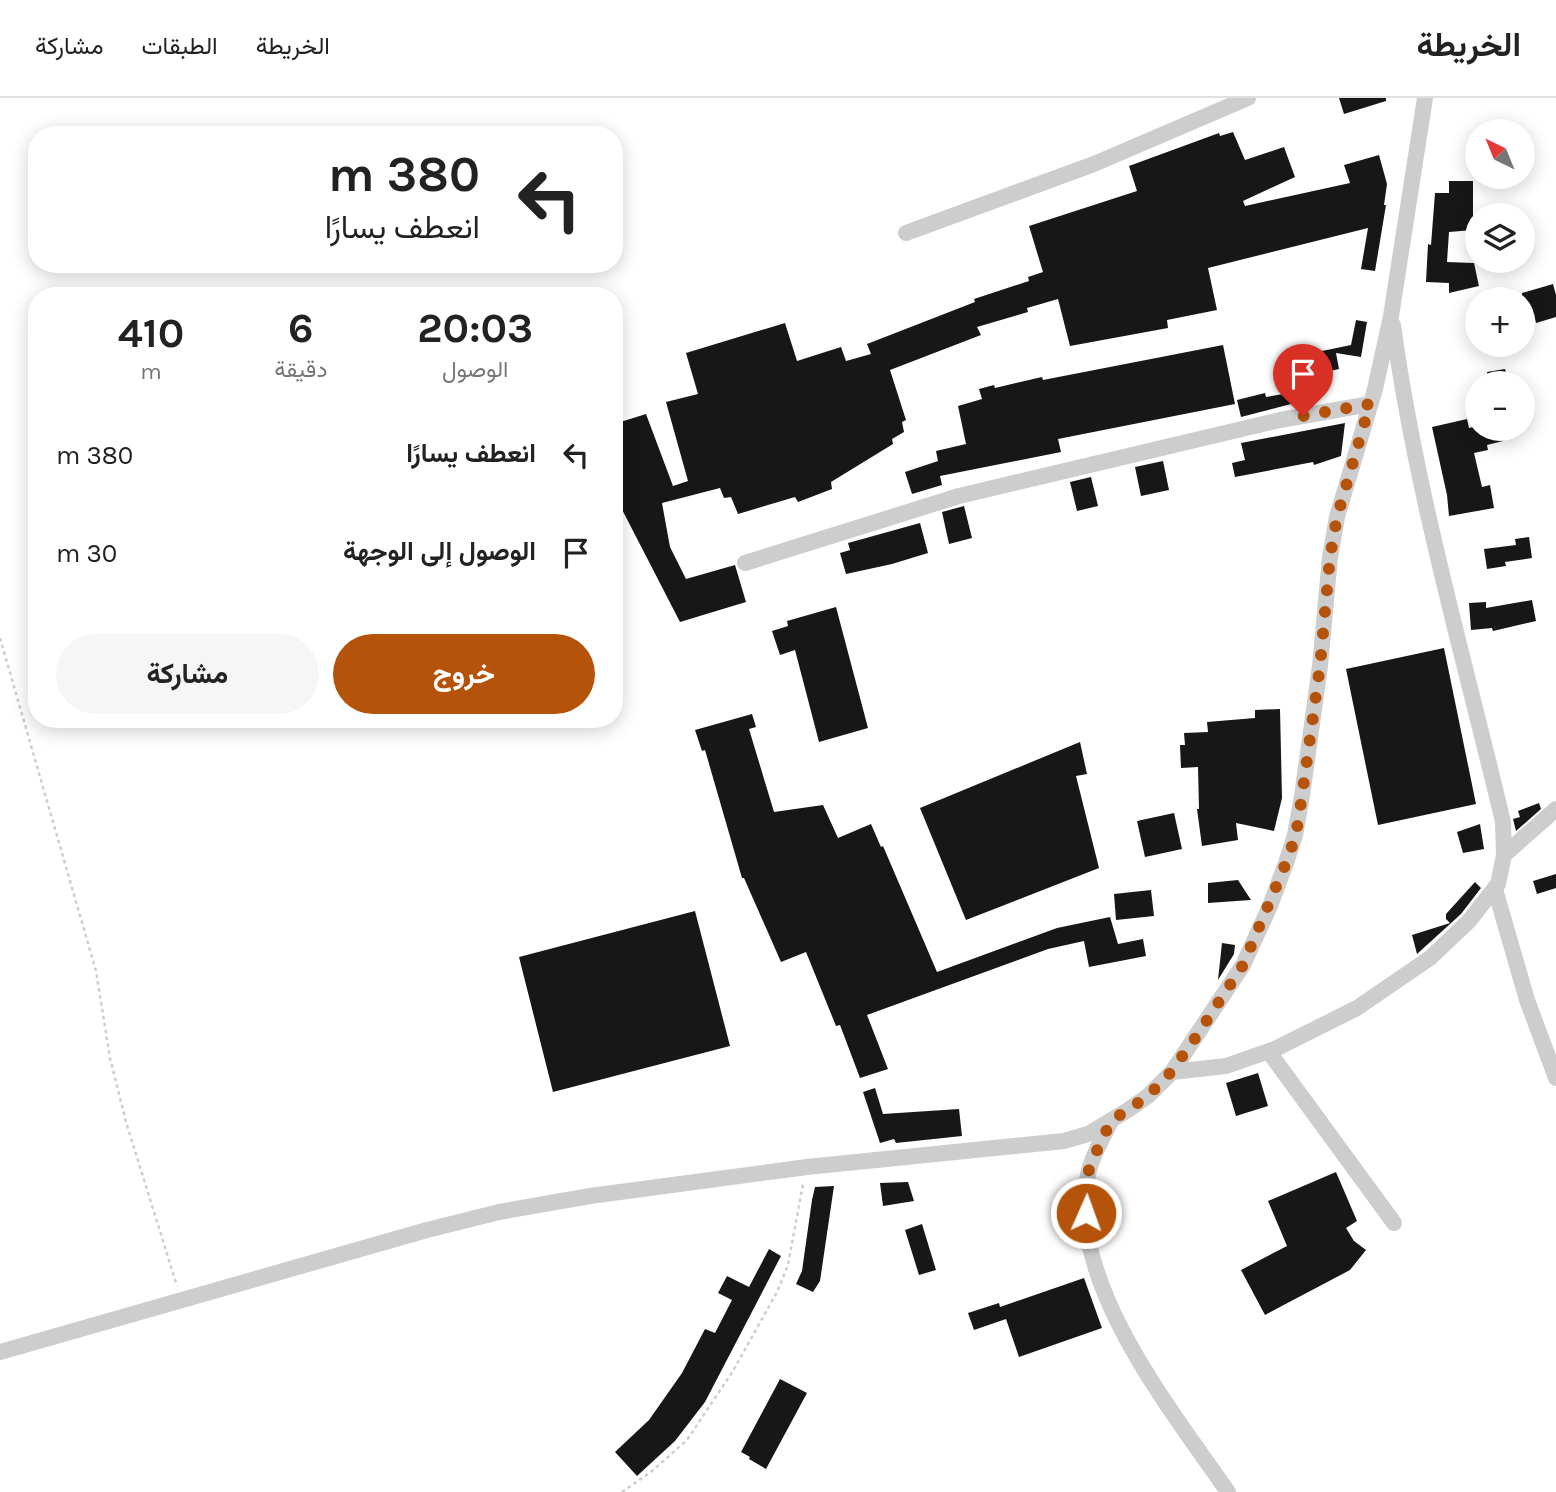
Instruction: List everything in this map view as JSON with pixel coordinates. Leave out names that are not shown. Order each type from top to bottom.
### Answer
[{"type":"street","points":[[906,233],[1094,164],[1248,98]]},
{"type":"street","points":[[0,1352],[426,1230],[499,1212],[590,1196],[807,1167],[1064,1141],[1111,1121],[1148,1096],[1171,1072],[1243,965],[1270,906],[1296,835],[1320,666],[1332,544],[1391,316],[1425,98]]},
{"type":"street","points":[[1171,1072],[1226,1066],[1269,1052],[1357,1008],[1417,968],[1469,921],[1495,890],[1501,876],[1504,855],[1503,822],[1434,541],[1401,386],[1391,316]]},
{"type":"street","points":[[745,563],[959,496],[1280,420],[1370,404]]},
{"type":"street","points":[[1504,855],[1556,808]]},
{"type":"street","points":[[1495,890],[1527,1000],[1556,1077]]},
{"type":"street","points":[[1269,1052],[1394,1223]]},
{"type":"street","points":[[1111,1121],[1091,1163],[1085,1198],[1086,1229],[1102,1288],[1118,1326],[1173,1413],[1228,1492]]},
{"type":"path","points":[[0,638],[96,971],[110,1058],[126,1122],[181,1302]]},
{"type":"path","points":[[622,1492],[652,1471],[687,1440],[739,1359],[777,1292],[788,1265],[807,1167]]},
{"type":"building","points":[[1339,98],[1386,98],[1386,101],[1344,114]]},
{"type":"building","points":[[1233,132],[1245,160],[1284,147],[1295,177],[1243,201],[1245,206],[1350,183],[1344,165],[1379,155],[1387,184],[1375,271],[1361,269],[1368,228],[1208,268],[1217,310],[1167,320],[1168,328],[1070,346],[1058,299],[1027,308],[1028,312],[977,327],[981,335],[890,370],[906,420],[902,422],[904,432],[892,439],[893,444],[831,482],[832,489],[798,502],[795,497],[738,514],[731,497],[724,498],[720,488],[662,503],[670,547],[686,579],[735,565],[746,602],[680,622],[623,511],[623,421],[646,414],[673,486],[688,481],[666,402],[698,394],[686,353],[785,323],[797,361],[841,347],[846,361],[871,354],[867,344],[975,302],[974,299],[1029,281],[1028,277],[1043,272],[1029,226],[1137,191],[1129,166],[1219,133],[1220,136]]},
{"type":"building","points":[[1449,181],[1465,181],[1465,189],[1473,189],[1473,203],[1465,203],[1465,231],[1449,232],[1447,262],[1465,263],[1465,273],[1476,273],[1479,286],[1465,287],[1465,289],[1449,293],[1449,283],[1426,282],[1435,193],[1449,193]]},
{"type":"building","points":[[1553,284],[1556,317],[1536,323],[1535,289]]},
{"type":"building","points":[[1356,320],[1367,322],[1361,357],[1336,353],[1339,369],[1302,377],[1298,356],[1351,345]]},
{"type":"building","points":[[1223,345],[1235,404],[1058,439],[1061,452],[940,476],[942,485],[912,494],[905,472],[938,461],[936,451],[966,444],[958,406],[982,399],[979,389],[1042,377],[1043,380]]},
{"type":"building","points":[[1313,389],[1314,398],[1241,417],[1237,400],[1265,393],[1266,397]]},
{"type":"building","points":[[1465,419],[1465,441],[1503,441],[1487,445],[1488,450],[1474,453],[1482,487],[1490,485],[1494,508],[1449,516],[1432,427]]},
{"type":"building","points":[[1345,423],[1341,456],[1314,465],[1313,462],[1235,477],[1232,463],[1245,460],[1241,443]]},
{"type":"building","points":[[1163,461],[1169,490],[1141,496],[1135,467]]},
{"type":"building","points":[[1091,477],[1098,506],[1077,511],[1070,482]]},
{"type":"building","points":[[964,506],[972,538],[949,544],[942,512]]},
{"type":"building","points":[[920,523],[928,553],[846,574],[840,553],[850,550],[848,543]]},
{"type":"building","points":[[1529,537],[1532,558],[1505,562],[1506,566],[1487,569],[1484,549],[1516,545],[1515,539]]},
{"type":"building","points":[[1532,600],[1536,621],[1493,631],[1492,628],[1471,630],[1469,603],[1486,602],[1486,608]]},
{"type":"building","points":[[836,607],[868,728],[819,742],[795,650],[780,655],[772,631],[788,626],[787,621]]},
{"type":"building","points":[[1444,648],[1476,804],[1378,825],[1346,669]]},
{"type":"building","points":[[1280,709],[1282,798],[1274,831],[1236,823],[1238,840],[1202,846],[1197,809],[1198,767],[1181,768],[1180,745],[1185,745],[1184,733],[1208,732],[1207,722],[1255,718],[1255,710]]},
{"type":"building","points":[[752,714],[756,727],[749,729],[774,812],[823,805],[838,838],[871,824],[937,972],[1057,928],[1110,917],[1118,944],[1143,939],[1146,956],[1089,967],[1084,941],[1048,949],[867,1015],[888,1069],[860,1078],[840,1025],[836,1026],[806,952],[781,962],[742,878],[705,750],[702,751],[695,730]]},
{"type":"building","points":[[1080,742],[1087,774],[1076,776],[1099,868],[966,920],[920,808]]},
{"type":"building","points":[[1539,803],[1541,809],[1516,831],[1513,819],[1520,817],[1518,811]]},
{"type":"building","points":[[1174,813],[1182,849],[1145,857],[1137,821]]},
{"type":"building","points":[[1480,824],[1484,849],[1463,853],[1457,832]]},
{"type":"building","points":[[1556,874],[1556,888],[1537,894],[1533,881]]},
{"type":"building","points":[[1238,880],[1251,900],[1208,903],[1208,883]]},
{"type":"building","points":[[1475,882],[1481,888],[1461,914],[1417,954],[1412,935],[1450,923],[1446,914]]},
{"type":"building","points":[[1151,890],[1154,916],[1116,920],[1114,894]]},
{"type":"building","points":[[695,911],[730,1046],[553,1092],[519,957]]},
{"type":"building","points":[[1222,943],[1235,945],[1234,954],[1218,980]]},
{"type":"building","points":[[1258,1073],[1268,1106],[1236,1116],[1226,1083]]},
{"type":"building","points":[[875,1088],[883,1114],[959,1109],[962,1136],[896,1143],[894,1139],[880,1143],[863,1092]]},
{"type":"building","points":[[1336,1172],[1357,1221],[1346,1228],[1354,1241],[1366,1250],[1350,1270],[1265,1315],[1241,1270],[1287,1246],[1268,1201]]},
{"type":"building","points":[[908,1182],[914,1201],[883,1206],[880,1183]]},
{"type":"building","points":[[834,1186],[820,1281],[813,1292],[796,1284],[802,1271],[812,1200],[815,1187]]},
{"type":"building","points":[[922,1224],[936,1270],[919,1275],[905,1230]]},
{"type":"building","points":[[769,1249],[781,1256],[705,1402],[675,1441],[637,1476],[615,1452],[649,1420],[682,1373],[705,1329],[715,1333],[732,1300],[718,1293],[727,1276],[749,1287]]},
{"type":"building","points":[[1084,1278],[1102,1328],[1019,1357],[1006,1319],[974,1330],[968,1313],[999,1303],[1000,1307]]},
{"type":"building","points":[[780,1379],[807,1393],[766,1469],[741,1452]]},
{"type":"route","points":[[1086,1213],[1086,1180],[1111,1121],[1148,1096],[1171,1072],[1243,965],[1270,906],[1296,835],[1320,666],[1330,557],[1337,517],[1370,404],[1303,416]]}]
